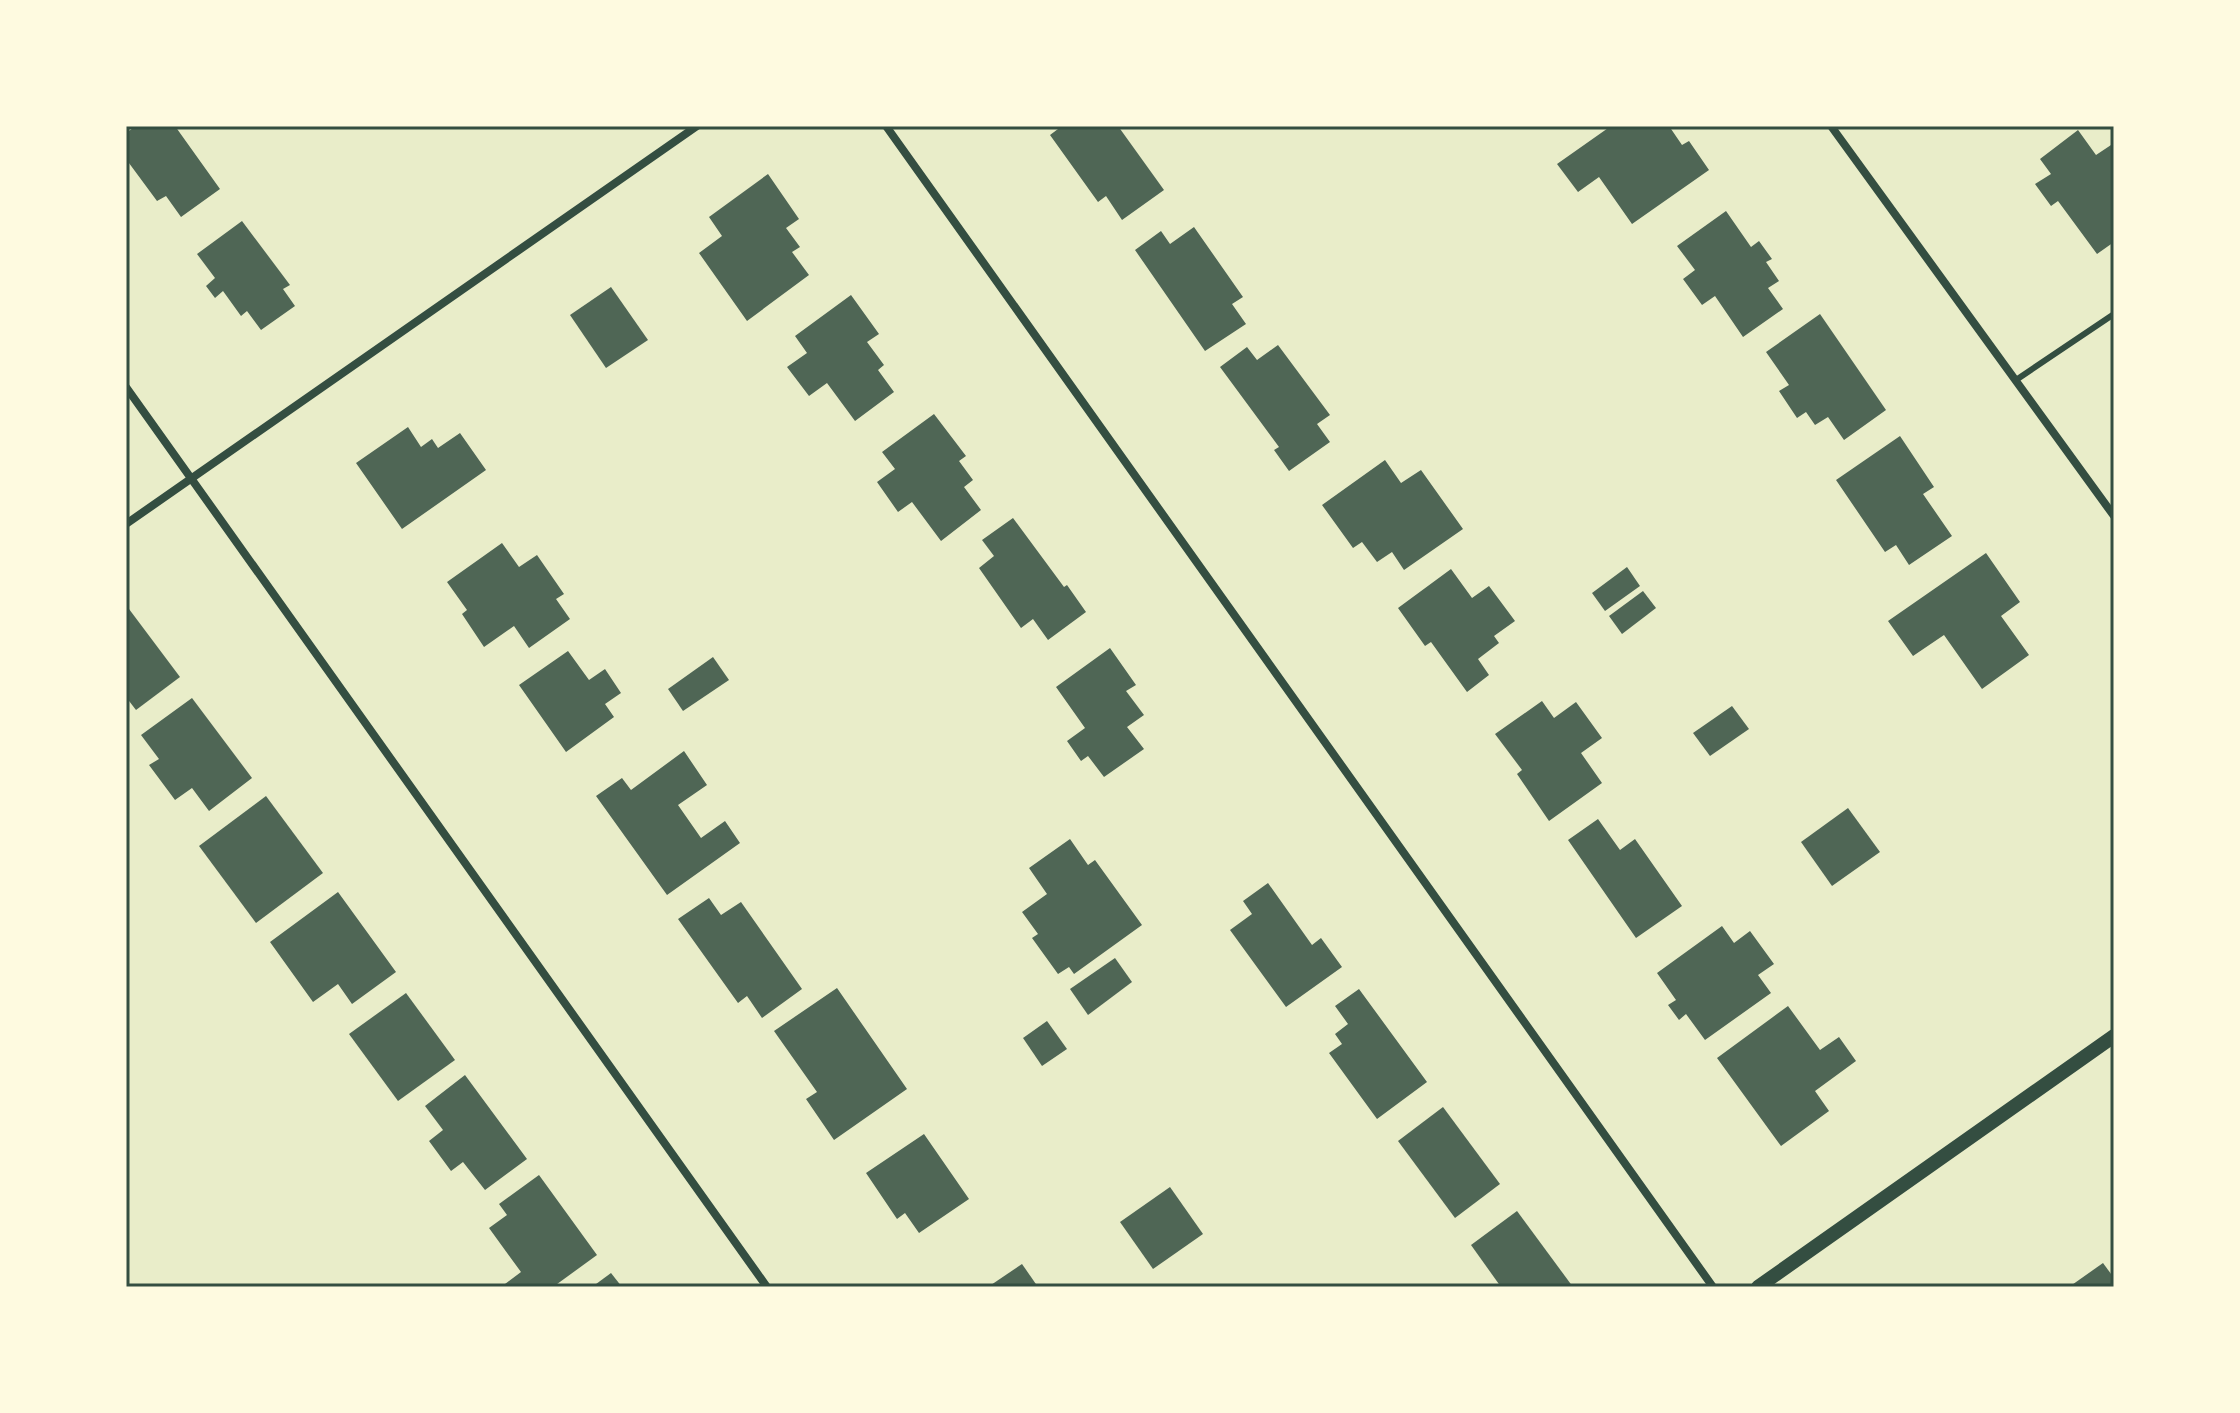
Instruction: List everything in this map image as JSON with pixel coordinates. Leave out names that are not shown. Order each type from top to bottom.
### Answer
[{"type":"street","points":[[126,524],[697,126]]},
{"type":"street","points":[[886,126],[1713,1287]]},
{"type":"street","points":[[1831,126],[2114,516]]},
{"type":"street","points":[[126,387],[767,1287]]},
{"type":"street","points":[[1758,1287],[2114,1036]]},
{"type":"lane","points":[[2016,380],[2114,314]]},
{"type":"building","points":[[136,126],[175,126],[220,189],[181,217],[166,196],[157,201],[126,159],[126,133]]},
{"type":"building","points":[[1062,126],[1118,126],[1164,190],[1122,220],[1106,196],[1098,202],[1050,135]]},
{"type":"building","points":[[1611,126],[1669,126],[1682,145],[1689,141],[1709,170],[1632,224],[1599,177],[1578,192],[1557,164]]},
{"type":"building","points":[[2078,130],[2096,155],[2114,143],[2114,242],[2097,254],[2058,201],[2051,206],[2035,184],[2051,174],[2040,159]]},
{"type":"building","points":[[768,174],[799,219],[786,228],[800,247],[792,252],[809,275],[747,321],[699,253],[722,236],[709,217]]},
{"type":"building","points":[[1726,211],[1751,247],[1759,241],[1772,259],[1766,262],[1779,281],[1768,288],[1783,309],[1743,337],[1715,296],[1702,305],[1683,279],[1695,270],[1677,246]]},
{"type":"building","points":[[242,221],[290,285],[283,289],[295,306],[261,330],[247,311],[241,316],[223,291],[215,298],[206,286],[215,278],[197,254]]},
{"type":"building","points":[[1194,227],[1243,297],[1232,304],[1246,324],[1205,351],[1135,250],[1161,231],[1170,244]]},
{"type":"building","points":[[611,287],[648,340],[606,368],[570,315]]},
{"type":"building","points":[[851,295],[879,334],[867,342],[884,365],[878,370],[894,392],[855,421],[827,383],[809,396],[787,367],[807,353],[795,336]]},
{"type":"building","points":[[1820,314],[1886,410],[1844,440],[1828,417],[1815,425],[1806,412],[1797,418],[1779,391],[1789,385],[1766,352]]},
{"type":"building","points":[[1278,345],[1330,415],[1317,424],[1330,442],[1289,471],[1274,450],[1279,447],[1220,367],[1247,347],[1257,360]]},
{"type":"building","points":[[934,414],[966,456],[959,461],[973,480],[964,487],[981,510],[941,541],[912,502],[898,512],[877,482],[895,469],[882,452]]},
{"type":"building","points":[[408,427],[421,447],[432,439],[438,448],[460,433],[486,470],[402,529],[356,463]]},
{"type":"building","points":[[1900,436],[1934,487],[1923,494],[1952,536],[1909,565],[1896,545],[1885,552],[1836,480]]},
{"type":"building","points":[[1385,460],[1401,483],[1421,470],[1463,529],[1404,570],[1392,552],[1377,562],[1362,542],[1353,548],[1322,505]]},
{"type":"building","points":[[1013,518],[1086,612],[1048,640],[1033,619],[1021,628],[979,568],[994,556],[982,540]]},
{"type":"building","points":[[502,543],[519,567],[537,555],[564,594],[556,599],[570,619],[529,648],[514,626],[484,647],[462,614],[467,610],[447,582]]},
{"type":"building","points":[[1986,553],[2020,602],[2001,616],[2029,655],[1982,689],[1944,635],[1913,656],[1888,621]]},
{"type":"building","points":[[1627,567],[1640,586],[1605,611],[1592,593]]},
{"type":"building","points":[[1451,569],[1472,598],[1489,586],[1515,621],[1494,636],[1499,643],[1478,659],[1489,675],[1467,692],[1431,642],[1425,646],[1398,608]]},
{"type":"building","points":[[1643,591],[1656,608],[1622,634],[1609,616]]},
{"type":"building","points":[[126,605],[180,677],[136,710],[126,697]]},
{"type":"building","points":[[1110,648],[1136,685],[1126,691],[1144,715],[1127,727],[1144,749],[1104,777],[1088,756],[1081,761],[1067,741],[1085,728],[1056,687]]},
{"type":"building","points":[[568,651],[589,680],[605,669],[621,693],[605,704],[614,717],[566,752],[519,685]]},
{"type":"building","points":[[713,657],[729,680],[683,711],[668,689]]},
{"type":"building","points":[[192,698],[252,778],[209,811],[192,788],[175,800],[149,765],[159,759],[141,735]]},
{"type":"building","points":[[1542,701],[1554,718],[1576,702],[1602,738],[1581,753],[1602,783],[1549,821],[1517,774],[1522,770],[1495,734]]},
{"type":"building","points":[[1732,706],[1749,729],[1710,756],[1693,733]]},
{"type":"building","points":[[684,751],[707,785],[678,805],[701,838],[725,821],[740,843],[667,895],[596,796],[622,778],[631,790]]},
{"type":"building","points":[[266,796],[323,873],[256,923],[199,846]]},
{"type":"building","points":[[1848,808],[1880,852],[1832,886],[1801,842]]},
{"type":"building","points":[[1598,819],[1620,850],[1635,839],[1682,906],[1636,938],[1568,840]]},
{"type":"building","points":[[1070,839],[1088,865],[1095,860],[1142,925],[1074,974],[1069,967],[1058,974],[1032,938],[1038,934],[1022,912],[1047,894],[1029,868]]},
{"type":"building","points":[[1268,883],[1312,945],[1321,938],[1342,967],[1286,1007],[1230,930],[1252,914],[1243,901]]},
{"type":"building","points":[[338,892],[396,972],[352,1004],[338,984],[313,1002],[270,942]]},
{"type":"building","points":[[709,898],[721,915],[741,902],[802,989],[762,1018],[747,996],[738,1003],[678,919]]},
{"type":"building","points":[[1722,926],[1734,943],[1750,931],[1774,964],[1758,975],[1771,993],[1705,1040],[1686,1014],[1679,1020],[1668,1005],[1676,1000],[1657,973]]},
{"type":"building","points":[[1115,958],[1132,982],[1088,1015],[1070,989]]},
{"type":"building","points":[[837,988],[907,1089],[834,1140],[806,1099],[817,1092],[774,1031]]},
{"type":"building","points":[[1359,989],[1427,1082],[1377,1119],[1329,1053],[1342,1044],[1335,1034],[1348,1024],[1335,1006]]},
{"type":"building","points":[[406,993],[455,1060],[398,1101],[349,1034]]},
{"type":"building","points":[[1788,1006],[1820,1050],[1839,1037],[1856,1061],[1815,1091],[1829,1111],[1781,1146],[1717,1058]]},
{"type":"building","points":[[1047,1021],[1067,1049],[1042,1066],[1023,1038]]},
{"type":"building","points":[[465,1075],[527,1159],[485,1190],[463,1162],[451,1171],[429,1141],[443,1130],[425,1106]]},
{"type":"building","points":[[1443,1107],[1500,1184],[1455,1218],[1398,1141]]},
{"type":"building","points":[[924,1134],[969,1199],[919,1233],[905,1213],[897,1219],[866,1173]]},
{"type":"building","points":[[539,1175],[597,1255],[553,1287],[501,1287],[521,1272],[489,1228],[507,1215],[499,1204]]},
{"type":"building","points":[[1170,1187],[1203,1234],[1153,1269],[1120,1222]]},
{"type":"building","points":[[1517,1211],[1573,1287],[1501,1287],[1471,1245]]},
{"type":"building","points":[[2103,1263],[2114,1278],[2114,1287],[2069,1287]]},
{"type":"building","points":[[1022,1264],[1038,1287],[988,1287]]},
{"type":"building","points":[[611,1273],[622,1287],[592,1287]]}]
